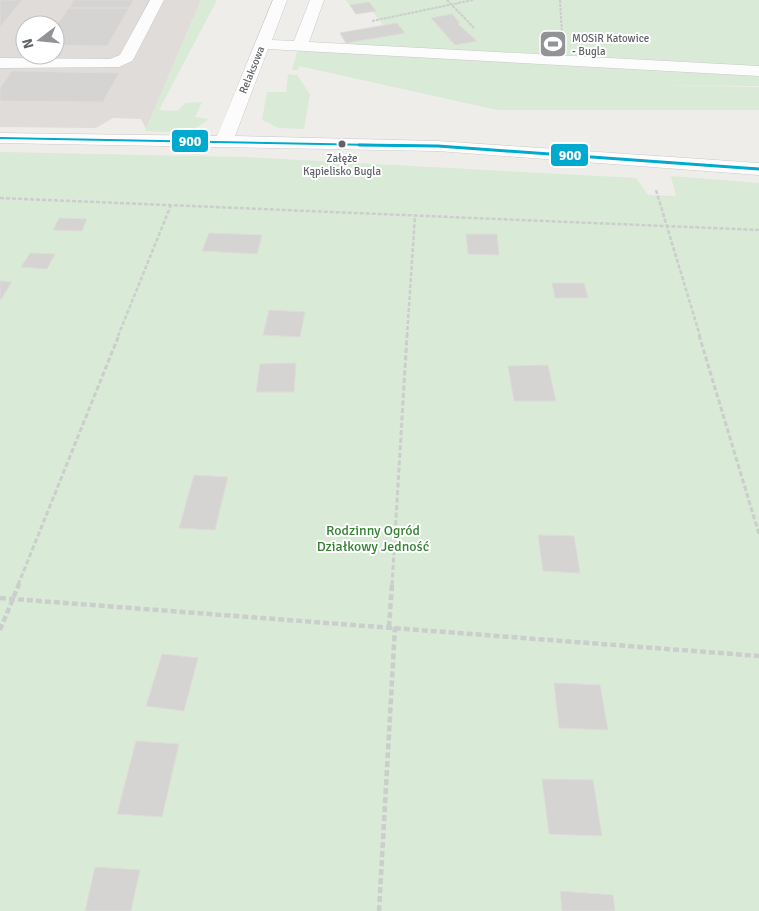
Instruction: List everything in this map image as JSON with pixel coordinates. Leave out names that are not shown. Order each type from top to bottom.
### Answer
[{"type":"street","points":[[0,63],[113,64],[126,58],[157,0]]},
{"type":"street","name":"Relaksowa","points":[[224,141],[280,0]]},
{"type":"street","points":[[300,45],[318,0]]},
{"type":"street","points":[[263,44],[759,71]]},
{"type":"street","points":[[0,138],[438,146],[759,169]]},
{"type":"path","points":[[370,22],[473,0]]},
{"type":"path","points":[[560,0],[565,61]]},
{"type":"path","points":[[648,161],[759,534]]},
{"type":"path","points":[[0,198],[759,230]]},
{"type":"path","points":[[0,630],[171,205]]},
{"type":"path","points":[[389,627],[415,216]]},
{"type":"path","points":[[0,598],[759,656]]},
{"type":"path","points":[[379,911],[395,628]]},
{"type":"shaded area","points":[[0,0],[201,0],[146,129],[141,119],[113,118],[96,128],[0,127]]},
{"type":"green space","points":[[201,0],[217,0],[159,110],[178,111],[185,103],[202,102],[195,117],[209,119],[195,128],[187,130],[171,132],[145,131]]},
{"type":"green space","name":"MOSiR Katowice - Bugla","points":[[346,0],[759,0],[759,86],[639,85],[759,87],[759,110],[497,110],[299,66],[298,70],[292,70],[298,48],[344,52],[346,43],[340,33],[384,26],[372,11],[356,14]]},
{"type":"green space","points":[[288,74],[297,75],[310,94],[304,129],[279,128],[262,120],[267,92],[286,92]]},
{"type":"green space","name":"Rodzinny Ogród Działkowy Jedność","points":[[0,152],[244,157],[636,178],[648,195],[676,196],[671,176],[759,183],[759,911],[0,911]]},
{"type":"building","points":[[0,0],[22,0],[0,27]]},
{"type":"building","points":[[74,0],[134,0],[129,8],[69,8]]},
{"type":"building","points":[[369,2],[376,11],[356,14],[350,5]]},
{"type":"building","points":[[69,8],[129,8],[107,46],[65,45],[64,15]]},
{"type":"building","points":[[452,14],[460,23],[458,24],[477,41],[455,45],[431,18]]},
{"type":"building","points":[[397,23],[405,33],[346,43],[340,33]]},
{"type":"building","points":[[12,71],[119,73],[103,102],[0,101],[0,88]]},
{"type":"building","points":[[59,218],[87,219],[82,231],[53,230]]},
{"type":"building","points":[[209,233],[262,235],[257,254],[202,251]]},
{"type":"building","points":[[466,234],[497,234],[499,255],[468,254]]},
{"type":"building","points":[[30,253],[55,254],[47,269],[21,267]]},
{"type":"building","points":[[0,281],[12,282],[0,301]]},
{"type":"building","points":[[552,283],[584,283],[588,298],[555,298]]},
{"type":"building","points":[[269,310],[305,312],[300,337],[263,335]]},
{"type":"building","points":[[296,363],[294,392],[256,392],[260,364]]},
{"type":"building","points":[[548,365],[556,401],[514,401],[508,366]]},
{"type":"building","points":[[194,475],[228,477],[215,530],[179,528]]},
{"type":"building","points":[[538,535],[574,536],[580,573],[543,571]]},
{"type":"building","points":[[162,654],[198,658],[184,711],[146,706]]},
{"type":"building","points":[[554,683],[600,685],[608,730],[559,728]]},
{"type":"building","points":[[136,741],[179,744],[162,817],[117,814]]},
{"type":"building","points":[[542,779],[593,780],[602,836],[549,834]]},
{"type":"building","points":[[95,867],[140,870],[131,911],[85,911]]},
{"type":"building","points":[[560,891],[613,895],[615,911],[562,911]]},
{"type":"transit line","name":"900","points":[[0,138],[438,146],[759,169]]},
{"type":"place","name":"MOSiR Katowice - Bugla","points":[[553,44]]},
{"type":"place","name":"Załęże Kąpielisko Bugla","points":[[342,144]]}]
